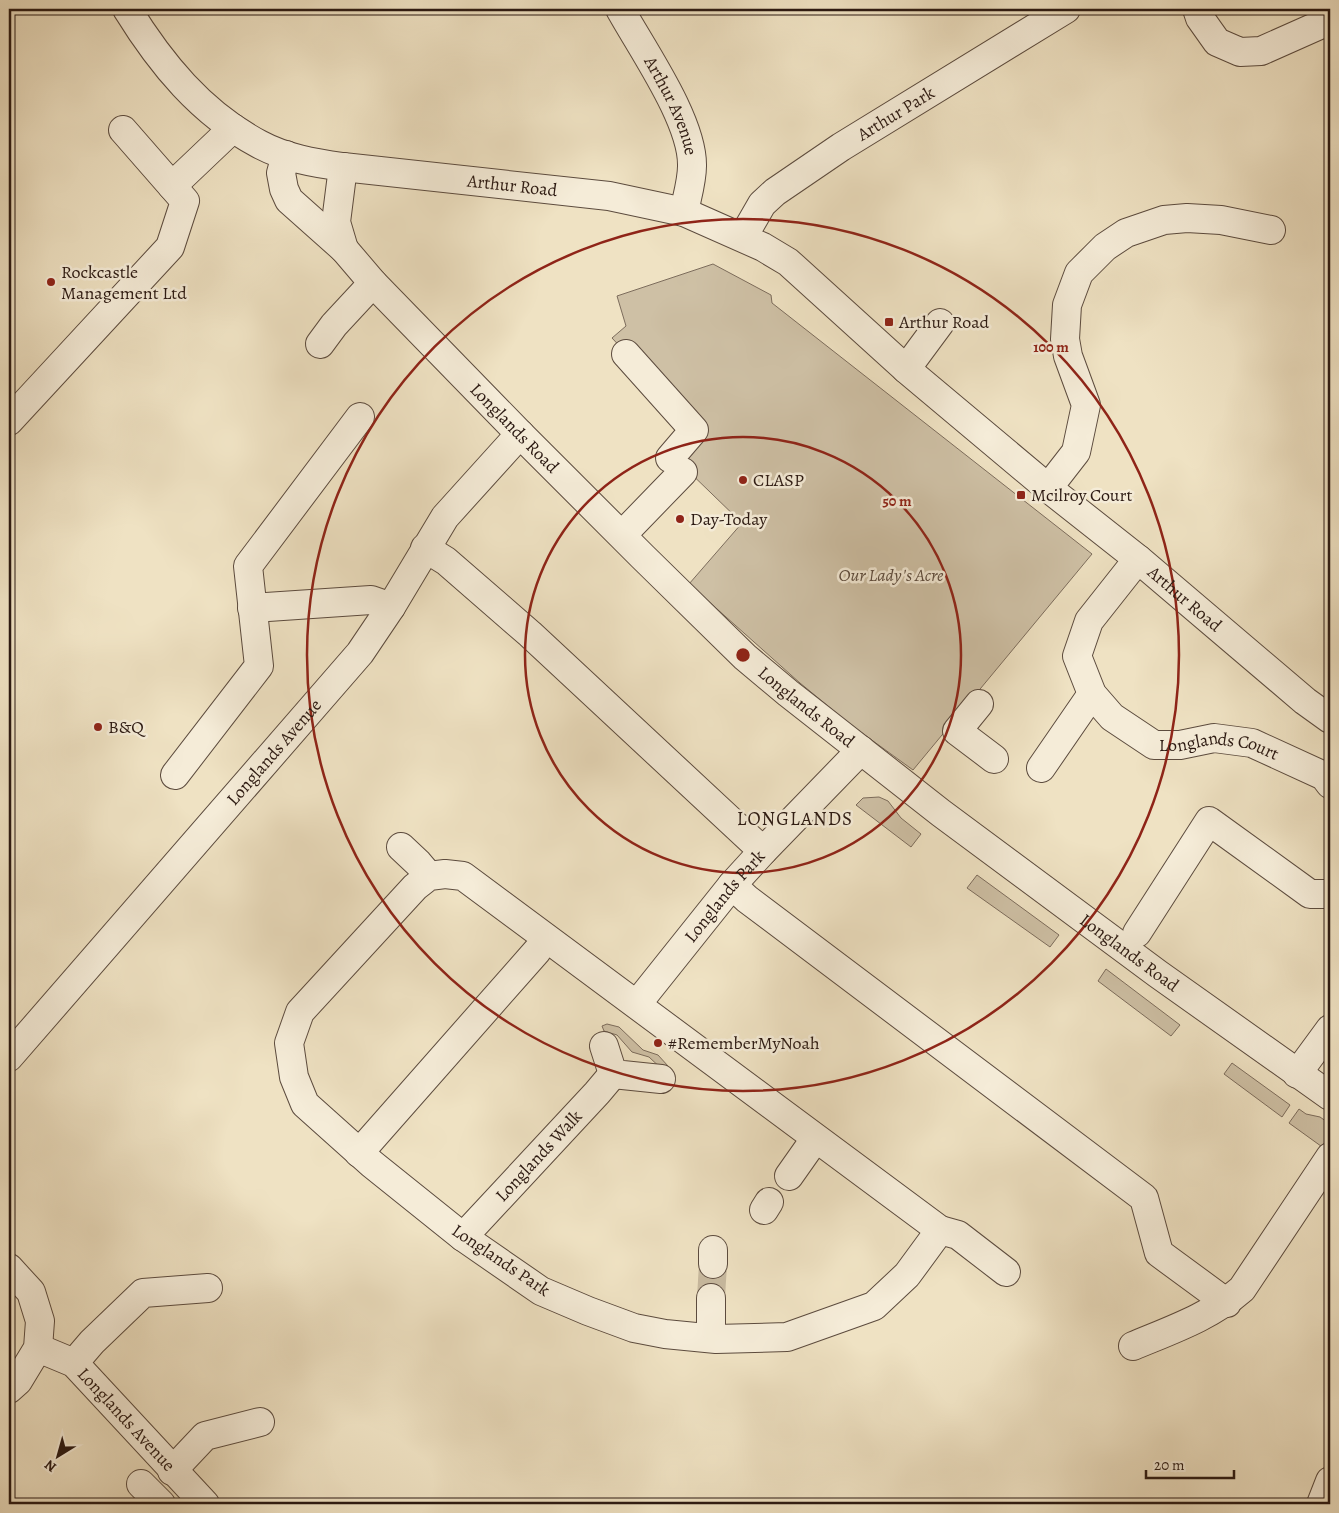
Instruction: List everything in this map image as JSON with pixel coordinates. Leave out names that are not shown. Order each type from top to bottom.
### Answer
[{"type":"street","points":[[127,9],[146,40],[183,86],[224,122],[172,186]]},
{"type":"street","name":"Arthur Avenue","points":[[620,9],[670,96],[688,137],[692,165],[684,212]]},
{"type":"street","name":"Arthur Park","points":[[743,237],[762,204],[775,192],[841,147],[1066,9]]},
{"type":"street","points":[[1197,9],[1200,18],[1217,42],[1240,52],[1262,51],[1324,23],[1330,23]]},
{"type":"street","name":"Arthur Road","points":[[224,122],[260,144],[286,155],[312,162],[609,196],[684,212],[743,237],[788,262],[906,369],[1048,488],[1138,559],[1305,702],[1330,719]]},
{"type":"street","points":[[9,422],[170,247],[185,201],[123,130]]},
{"type":"street","name":"Longlands Road","points":[[286,155],[281,173],[284,189],[289,200],[344,249],[373,284],[520,434],[745,657],[941,813],[1158,974],[1330,1096]]},
{"type":"street","name":"Longlands Road","points":[[343,167],[336,222],[344,249]]},
{"type":"street","points":[[1048,488],[1076,452],[1086,405],[1068,356],[1065,339],[1067,305],[1079,273],[1105,247],[1126,233],[1164,220],[1187,218],[1221,220],[1271,230]]},
{"type":"street","points":[[320,344],[340,318],[373,284]]},
{"type":"street","points":[[906,369],[940,323]]},
{"type":"street","points":[[622,535],[676,465],[694,430],[626,354]]},
{"type":"street","points":[[175,775],[258,666],[248,566],[360,417]]},
{"type":"street","name":"Longlands Avenue","points":[[9,1057],[360,653],[445,517],[520,434]]},
{"type":"street","points":[[425,548],[446,561],[534,638],[763,851]]},
{"type":"street","name":"Longlands Court","points":[[1138,559],[1089,621],[1077,656],[1092,694],[1112,717],[1154,744],[1180,745],[1214,738],[1252,742],[1324,776],[1330,784]]},
{"type":"street","points":[[252,608],[371,600],[390,607]]},
{"type":"street","points":[[1041,768],[1092,694]]},
{"type":"street","points":[[979,704],[957,731],[994,759]]},
{"type":"street","name":"Longlands Park","points":[[637,1004],[732,885],[861,750]]},
{"type":"street","points":[[1137,933],[1209,820],[1310,894],[1330,894]]},
{"type":"street","points":[[401,847],[429,876],[445,874],[463,876],[940,1230],[958,1235],[1006,1272]]},
{"type":"street","name":"Longlands Park","points":[[429,876],[415,887],[300,1012],[289,1043],[294,1077],[306,1104],[359,1153],[463,1236],[541,1290],[588,1311],[634,1328],[665,1334],[716,1339],[787,1337],[874,1306],[907,1274],[940,1230]]},
{"type":"street","points":[[732,885],[1144,1198],[1158,1253],[1226,1303]]},
{"type":"street","points":[[359,1153],[537,951]]},
{"type":"street","points":[[1297,1074],[1330,1029]]},
{"type":"street","points":[[604,1046],[613,1074],[661,1079]]},
{"type":"street","name":"Longlands Walk","points":[[463,1236],[613,1074]]},
{"type":"street","points":[[788,1176],[808,1149]]},
{"type":"street","points":[[1133,1346],[1202,1317],[1226,1303],[1242,1290],[1330,1158]]},
{"type":"street","points":[[9,1268],[31,1292],[40,1321],[38,1348],[18,1381],[9,1389]]},
{"type":"street","points":[[74,1363],[92,1342],[143,1293],[208,1288]]},
{"type":"street","name":"Longlands Avenue","points":[[38,1348],[74,1363],[172,1471],[205,1504]]},
{"type":"street","points":[[172,1471],[205,1436],[260,1422]]},
{"type":"street","points":[[1320,1504],[1330,1481]]},
{"type":"street","points":[[142,1484],[161,1504]]},
{"type":"green space","name":"Our Lady's Acre","points":[[713,264],[771,295],[772,303],[1092,554],[913,770],[851,725],[800,683],[689,584],[742,523],[680,463],[698,430],[612,338],[626,326],[617,296]]},
{"type":"green space","points":[[879,797],[888,801],[901,818],[921,834],[911,847],[856,805],[863,798]]},
{"type":"green space","points":[[977,875],[1059,935],[1050,947],[967,888]]},
{"type":"green space","points":[[1106,969],[1180,1025],[1171,1036],[1098,981]]},
{"type":"green space","points":[[607,1024],[619,1027],[643,1050],[658,1055],[668,1066],[664,1071],[649,1057],[632,1052],[617,1035],[604,1031],[602,1026]]},
{"type":"green space","points":[[1232,1063],[1290,1105],[1282,1117],[1224,1074]]},
{"type":"green space","points":[[1299,1109],[1306,1114],[1320,1117],[1330,1124],[1325,1149],[1289,1123]]},
{"type":"tunnel","points":[[711,1298],[713,1264]]},
{"type":"place","name":"Rockcastle Management Ltd","points":[[51,282]]},
{"type":"place","name":"Arthur Road","points":[[889,322]]},
{"type":"place","name":"CLASP","points":[[743,480]]},
{"type":"place","name":"Mcilroy Court","points":[[1021,495]]},
{"type":"place","name":"Day-Today","points":[[680,519]]},
{"type":"place","name":"B&Q","points":[[98,727]]},
{"type":"place","name":"#RememberMyNoah","points":[[658,1043]]},
{"type":"district","name":"LONGLANDS","points":[[795,818]]}]
